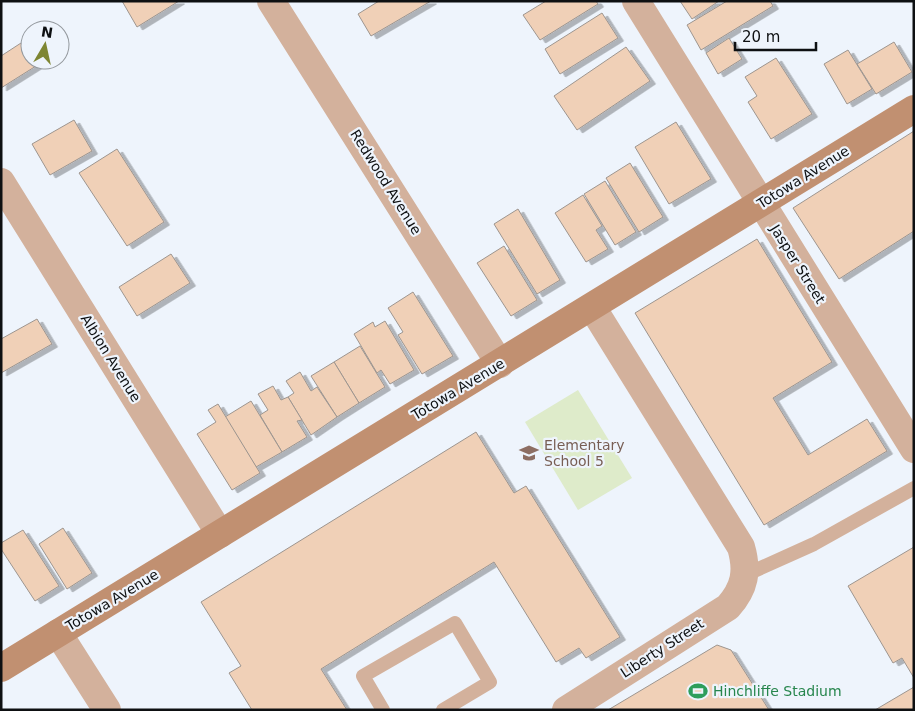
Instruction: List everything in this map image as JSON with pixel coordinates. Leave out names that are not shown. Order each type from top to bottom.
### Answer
[{"type":"street","name":"Redwood Avenue","points":[[271,1],[500,364]]},
{"type":"street","name":"Jasper Street","points":[[636,1],[914,449]]},
{"type":"street","name":"Totowa Avenue","points":[[1,668],[914,109]]},
{"type":"street","name":"Albion Avenue","points":[[1,182],[220,534]]},
{"type":"street","points":[[592,307],[741,547],[746,575]]},
{"type":"street","name":"Liberty Street","points":[[566,710],[728,607],[743,587],[746,575]]},
{"type":"street","points":[[58,633],[107,710]]},
{"type":"lane","points":[[746,575],[814,544],[914,488]]},
{"type":"lane","points":[[383,710],[363,676],[455,623],[490,682],[463,705],[443,710]]},
{"type":"green space","points":[[578,390],[632,478],[578,510],[525,422]]},
{"type":"building","points":[[122,1],[179,1],[137,27]]},
{"type":"building","points":[[379,1],[431,1],[371,36],[358,14]]},
{"type":"building","points":[[546,1],[596,1],[598,4],[540,40],[523,15]]},
{"type":"building","points":[[680,1],[719,1],[692,19]]},
{"type":"building","points":[[727,1],[770,1],[773,6],[701,50],[687,25]]},
{"type":"building","points":[[602,13],[618,38],[560,74],[545,49]]},
{"type":"building","points":[[729,38],[742,59],[718,74],[706,53]]},
{"type":"building","points":[[894,42],[912,72],[876,94],[857,64]]},
{"type":"building","points":[[20,44],[20,70],[30,70],[1,88],[1,56]]},
{"type":"building","points":[[626,47],[650,81],[577,130],[554,96]]},
{"type":"building","points":[[848,50],[872,89],[847,104],[824,64]]},
{"type":"building","points":[[776,58],[812,114],[771,139],[748,102],[757,96],[745,77]]},
{"type":"building","points":[[74,120],[92,151],[50,175],[32,144]]},
{"type":"building","points":[[676,122],[711,179],[669,204],[635,147]]},
{"type":"building","points":[[914,131],[914,231],[839,279],[793,208]]},
{"type":"building","points":[[117,149],[164,222],[127,246],[79,173]]},
{"type":"building","points":[[630,163],[663,217],[639,232],[606,178]]},
{"type":"building","points":[[605,181],[636,232],[615,245],[584,194]]},
{"type":"building","points":[[583,195],[602,226],[596,230],[608,249],[586,262],[555,213]]},
{"type":"building","points":[[518,209],[560,280],[537,294],[494,224]]},
{"type":"building","points":[[757,239],[832,362],[773,398],[808,455],[867,419],[887,451],[764,525],[635,313]]},
{"type":"building","points":[[504,246],[537,300],[511,316],[477,263]]},
{"type":"building","points":[[171,254],[190,283],[137,316],[119,287]]},
{"type":"building","points":[[413,292],[453,356],[422,374],[398,335],[403,332],[388,308]]},
{"type":"building","points":[[37,319],[52,344],[1,373],[1,339]]},
{"type":"building","points":[[385,321],[414,370],[390,384],[381,370],[377,373],[354,334],[373,322],[375,327]]},
{"type":"building","points":[[360,346],[385,387],[359,403],[334,362]]},
{"type":"building","points":[[334,362],[359,403],[337,417],[311,376]]},
{"type":"building","points":[[300,372],[311,391],[317,387],[337,417],[311,435],[288,397],[294,393],[286,381]]},
{"type":"building","points":[[273,386],[281,400],[288,397],[302,420],[297,421],[307,437],[282,452],[260,415],[268,410],[258,394]]},
{"type":"building","points":[[251,401],[282,452],[256,467],[225,417]]},
{"type":"building","points":[[218,404],[260,473],[232,490],[197,434],[216,422],[208,410]]},
{"type":"building","points":[[476,432],[514,493],[526,486],[620,637],[586,658],[579,648],[556,662],[494,562],[321,669],[347,710],[252,710],[229,673],[241,666],[201,602]]},
{"type":"building","points":[[63,528],[92,573],[67,589],[39,544]]},
{"type":"building","points":[[23,530],[59,586],[35,601],[1,549],[1,543]]},
{"type":"building","points":[[914,547],[914,678],[902,658],[893,663],[848,586]]},
{"type":"building","name":"Hinchliffe Stadium","points":[[717,645],[731,650],[769,710],[608,710]]},
{"type":"building","points":[[914,687],[914,710],[875,710]]},
{"type":"place","name":"Elementary School 5","points":[[529,453]]},
{"type":"place","name":"Hinchliffe Stadium","points":[[698,691]]}]
